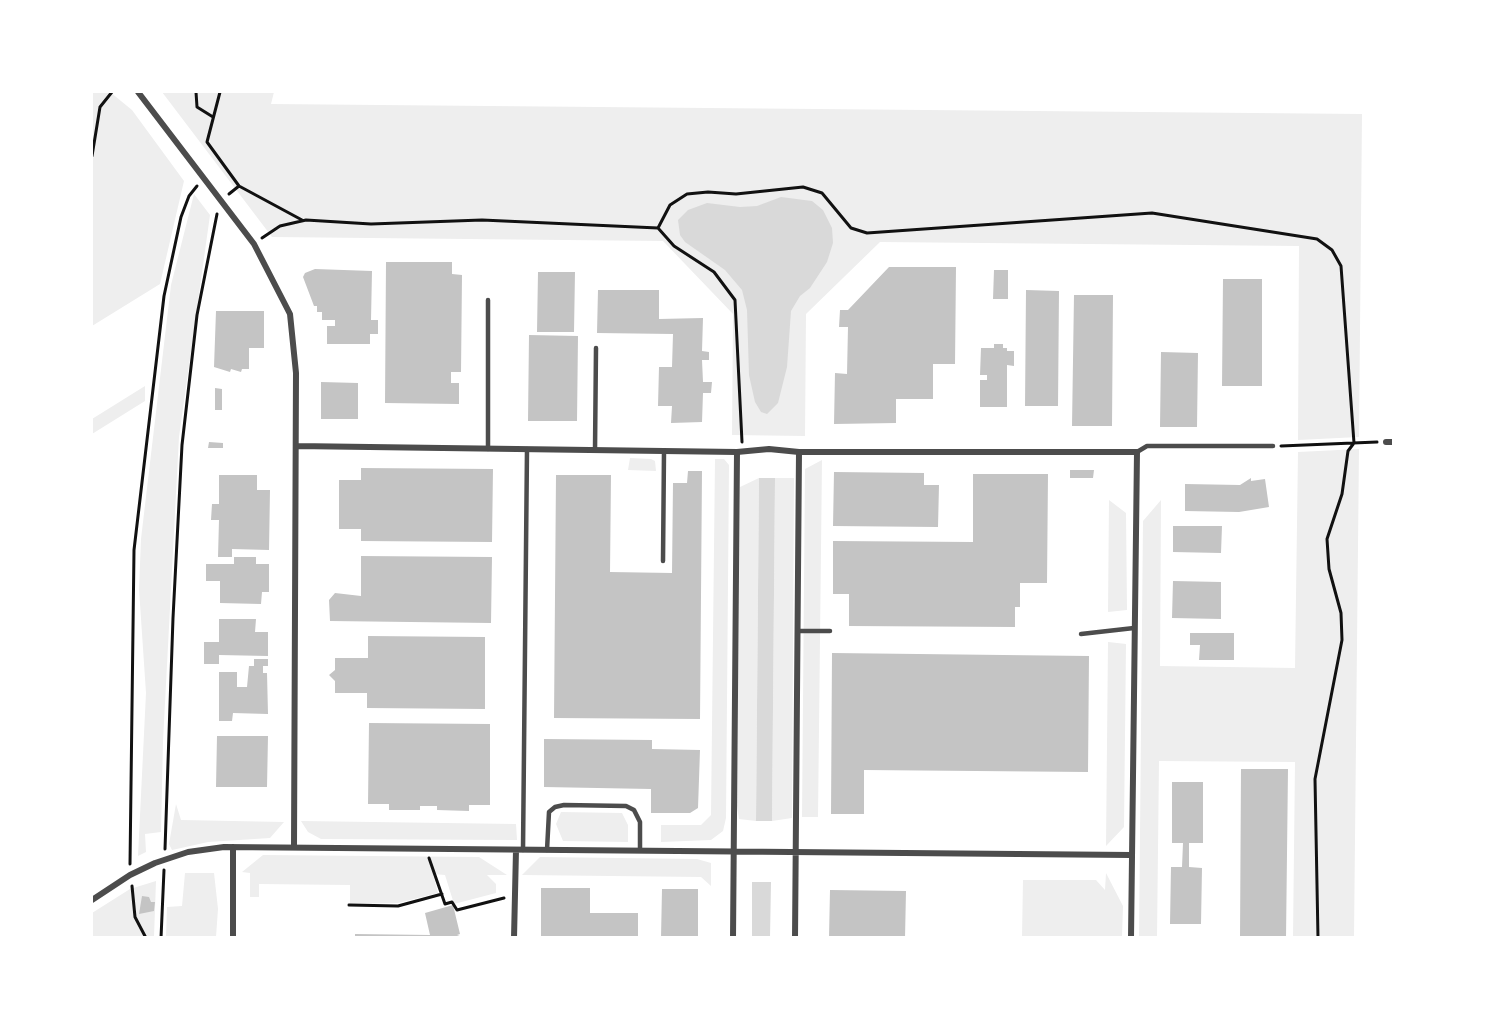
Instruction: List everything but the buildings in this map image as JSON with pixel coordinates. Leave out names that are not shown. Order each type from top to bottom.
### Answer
[{"type":"street","points":[[138,92],[254,244],[290,314],[296,373],[294,846]]},
{"type":"street","points":[[1386,442],[1394,442]]},
{"type":"street","points":[[296,446],[737,452],[769,449],[799,452],[1137,452],[1131,938]]},
{"type":"street","points":[[733,938],[737,452]]},
{"type":"street","points":[[795,938],[799,452]]},
{"type":"street","points":[[92,900],[130,875],[164,860],[201,850],[233,847],[1131,855]]},
{"type":"street","points":[[233,847],[233,938]]},
{"type":"street","points":[[514,938],[514,896],[520,850]]},
{"type":"lane","points":[[488,300],[488,449]]},
{"type":"lane","points":[[595,450],[596,348]]},
{"type":"lane","points":[[1137,452],[1148,446],[1274,446]]},
{"type":"lane","points":[[520,850],[527,449]]},
{"type":"lane","points":[[663,561],[664,451]]},
{"type":"lane","points":[[1081,634],[1134,628]]},
{"type":"lane","points":[[798,631],[830,631]]},
{"type":"lane","points":[[547,850],[549,812],[555,807],[564,805],[626,806],[634,810],[640,822],[640,850]]},
{"type":"path","points":[[92,156],[100,107],[112,92]]},
{"type":"path","points":[[196,92],[197,107],[214,117]]},
{"type":"path","points":[[220,92],[207,142],[239,186],[302,220],[371,224],[482,219],[658,228],[674,246],[714,272],[735,300],[743,439],[737,452]]},
{"type":"path","points":[[146,938],[135,917],[130,875],[135,537],[168,274],[184,207],[204,178]]},
{"type":"path","points":[[161,938],[172,629],[182,445],[197,315],[213,227],[221,200],[239,186]]},
{"type":"path","points":[[658,228],[670,206],[687,194],[708,192],[736,194],[803,187],[822,193],[851,228],[867,233],[1152,213],[1317,239],[1332,250],[1341,266],[1354,443],[1348,451],[1342,494],[1327,539],[1329,569],[1341,613],[1342,640],[1315,779],[1317,938]]},
{"type":"path","points":[[254,244],[280,226],[306,220]]},
{"type":"path","points":[[1274,446],[1386,442]]},
{"type":"path","points":[[424,848],[436,871],[445,904],[452,902],[457,910],[514,896]]},
{"type":"path","points":[[350,905],[398,906],[442,894]]},
{"type":"shaded area","points":[[92,92],[110,92],[132,110],[184,181],[160,284],[92,326]]},
{"type":"shaded area","points":[[162,92],[274,92],[271,104],[1362,114],[1359,437],[1298,440],[1299,246],[880,242],[806,314],[805,436],[732,435],[733,314],[663,241],[272,237]]},
{"type":"shaded area","points":[[194,194],[210,215],[179,437],[163,741],[161,832],[145,834],[146,852],[138,856],[146,693],[139,589],[141,539],[171,285]]},
{"type":"shaded area","points":[[781,197],[812,201],[823,210],[832,228],[833,243],[827,262],[791,311],[787,367],[778,403],[767,414],[761,412],[755,402],[749,375],[747,310],[742,290],[725,270],[685,242],[680,235],[678,220],[688,210],[707,203],[740,207],[757,206]]},
{"type":"shaded area","points":[[145,386],[145,401],[92,434],[92,419]]},
{"type":"shaded area","points":[[1359,449],[1354,937],[1293,937],[1295,762],[1159,761],[1157,937],[1139,938],[1143,521],[1161,500],[1160,666],[1295,668],[1298,452]]},
{"type":"shaded area","points":[[630,458],[655,461],[656,471],[628,470]]},
{"type":"shaded area","points":[[715,459],[724,459],[729,465],[726,818],[723,831],[711,840],[661,842],[661,825],[701,825],[711,815]]},
{"type":"shaded area","points":[[822,460],[818,817],[802,817],[805,469]]},
{"type":"shaded area","points":[[759,478],[756,821],[739,819],[737,806],[740,487]]},
{"type":"shaded area","points":[[759,478],[775,478],[772,821],[756,821]]},
{"type":"shaded area","points":[[775,478],[794,478],[792,818],[772,821]]},
{"type":"shaded area","points":[[1109,500],[1126,513],[1127,610],[1108,612]]},
{"type":"shaded area","points":[[1108,642],[1126,644],[1124,827],[1106,846]]},
{"type":"shaded area","points":[[176,804],[181,820],[284,822],[270,838],[208,842],[172,850],[169,844]]},
{"type":"shaded area","points":[[561,812],[622,813],[628,825],[628,842],[563,841],[556,824]]},
{"type":"shaded area","points":[[301,821],[516,824],[517,840],[321,839],[308,832]]},
{"type":"shaded area","points":[[263,855],[479,857],[507,875],[487,875],[496,884],[496,893],[454,904],[445,875],[433,874],[438,893],[398,903],[350,904],[350,885],[259,884],[259,897],[250,897],[250,873],[242,872]]},
{"type":"shaded area","points":[[540,857],[697,859],[711,863],[711,886],[701,877],[522,875]]},
{"type":"shaded area","points":[[185,873],[214,873],[218,909],[216,937],[166,937],[167,907],[182,906]]},
{"type":"shaded area","points":[[1106,873],[1123,906],[1122,937],[1022,937],[1023,880],[1096,880],[1105,890]]},
{"type":"shaded area","points":[[156,881],[154,937],[92,938],[92,913],[130,889]]},
{"type":"shaded area","points":[[752,882],[771,882],[770,937],[752,937]]}]
